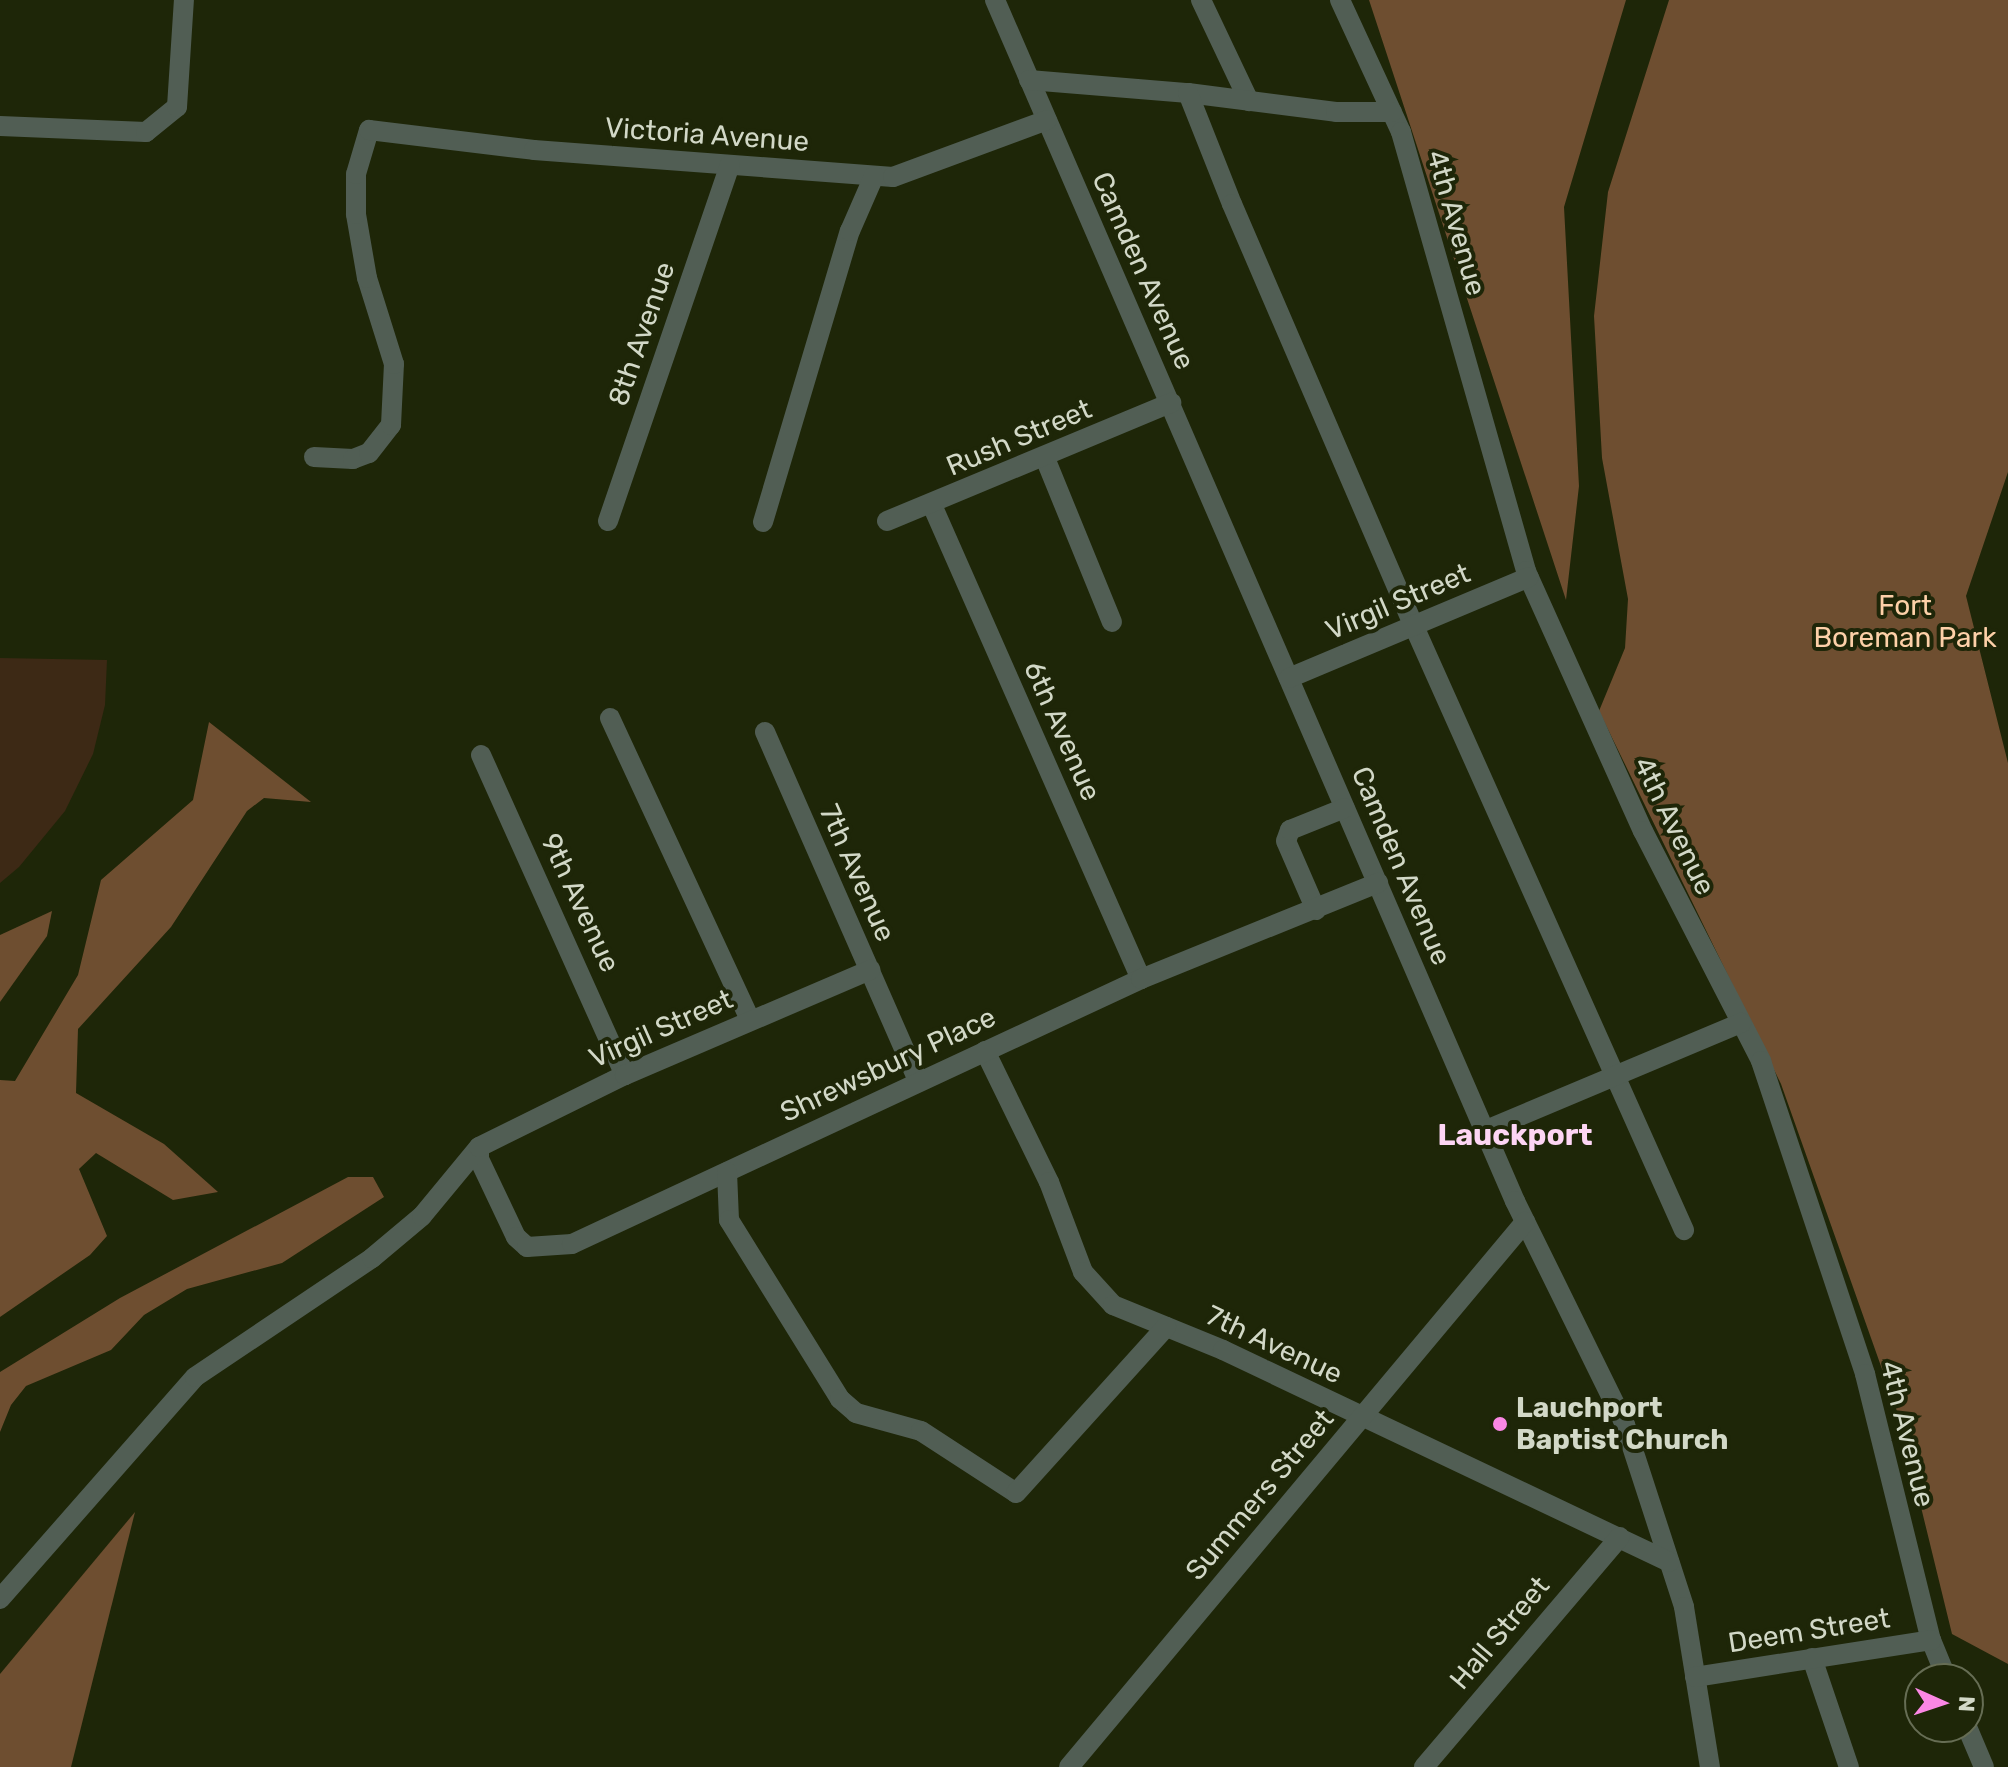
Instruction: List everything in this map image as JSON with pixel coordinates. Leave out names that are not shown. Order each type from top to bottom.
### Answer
[{"type":"street","points":[[0,126],[146,132],[177,107],[184,0]]},
{"type":"street","name":"Camden Avenue","points":[[995,0],[1484,1131],[1625,1425],[1684,1607],[1710,1767]]},
{"type":"street","points":[[1201,0],[1249,101]]},
{"type":"street","name":"4th Avenue","points":[[1340,0],[1401,132],[1529,577],[1643,831],[1761,1061],[1865,1374],[1931,1640],[1940,1663]]},
{"type":"street","points":[[1029,80],[1188,93],[1336,112],[1392,112]]},
{"type":"street","points":[[1188,93],[1232,204],[1413,624],[1684,1230]]},
{"type":"street","name":"Victoria Avenue","points":[[314,457],[353,459],[369,453],[391,425],[394,364],[367,278],[356,214],[356,174],[369,130],[534,150],[893,177],[1047,120]]},
{"type":"street","name":"8th Avenue","points":[[608,521],[730,165]]},
{"type":"street","points":[[763,522],[850,231],[874,176]]},
{"type":"street","name":"Rush Street","points":[[887,521],[932,505],[1171,403]]},
{"type":"street","points":[[1045,458],[1112,622]]},
{"type":"street","name":"6th Avenue","points":[[932,505],[1141,979]]},
{"type":"street","name":"Virgil Street","points":[[1289,678],[1529,577]]},
{"type":"street","points":[[610,718],[750,1020]]},
{"type":"street","name":"7th Avenue","points":[[765,732],[918,1080]]},
{"type":"street","name":"9th Avenue","points":[[481,755],[625,1075]]},
{"type":"street","points":[[1316,910],[1286,841],[1290,830],[1345,808]]},
{"type":"street","name":"Shrewsbury Place","points":[[479,1147],[479,1159],[516,1237],[527,1247],[572,1244],[918,1080],[1141,979],[1378,883]]},
{"type":"street","name":"Virgil Street","points":[[479,1147],[625,1075],[870,970]]},
{"type":"street","points":[[1484,1131],[1741,1023]]},
{"type":"street","name":"7th Avenue","points":[[985,1051],[1049,1182],[1083,1272],[1113,1305],[1362,1416],[1669,1562]]},
{"type":"street","points":[[0,1599],[195,1377],[372,1258],[422,1216],[479,1147]]},
{"type":"street","points":[[727,1172],[729,1220],[840,1399],[856,1413],[921,1431],[1016,1493],[1166,1327]]},
{"type":"street","name":"Summers Street","points":[[1069,1767],[1525,1222]]},
{"type":"street","name":"Hall Street","points":[[1424,1767],[1620,1537]]},
{"type":"street","name":"Deem Street","points":[[1695,1677],[1931,1640]]},
{"type":"street","points":[[1812,1658],[1849,1767]]},
{"type":"street","points":[[1974,1743],[1984,1767]]},
{"type":"shaded area","points":[[0,658],[107,660],[105,705],[93,754],[65,811],[19,867],[0,883]]},
{"type":"green space","points":[[1369,0],[1626,0],[1564,207],[1579,486],[1566,600]]},
{"type":"green space","name":"Fort Boreman Park","points":[[1669,0],[2008,0],[2008,472],[1966,596],[2008,763],[2008,1664],[1952,1634],[1899,1417],[1781,1084],[1599,711],[1625,648],[1628,599],[1602,458],[1594,316],[1608,192]]},
{"type":"green space","points":[[209,722],[311,802],[264,798],[247,811],[171,927],[78,1029],[76,1093],[164,1144],[218,1192],[173,1200],[96,1153],[79,1169],[107,1236],[90,1255],[0,1317],[0,1080],[15,1081],[78,975],[101,880],[193,800]]},
{"type":"green space","points":[[52,911],[47,936],[0,1002],[0,935]]},
{"type":"green space","points":[[348,1177],[373,1177],[384,1197],[282,1263],[187,1289],[144,1315],[111,1350],[26,1386],[11,1405],[0,1432],[0,1372],[120,1298]]},
{"type":"green space","points":[[135,1512],[71,1767],[0,1767],[0,1674]]},
{"type":"place","name":"Lauchport Baptist Church","points":[[1500,1424]]},
{"type":"district","name":"Lauckport","points":[[1515,1135]]}]
